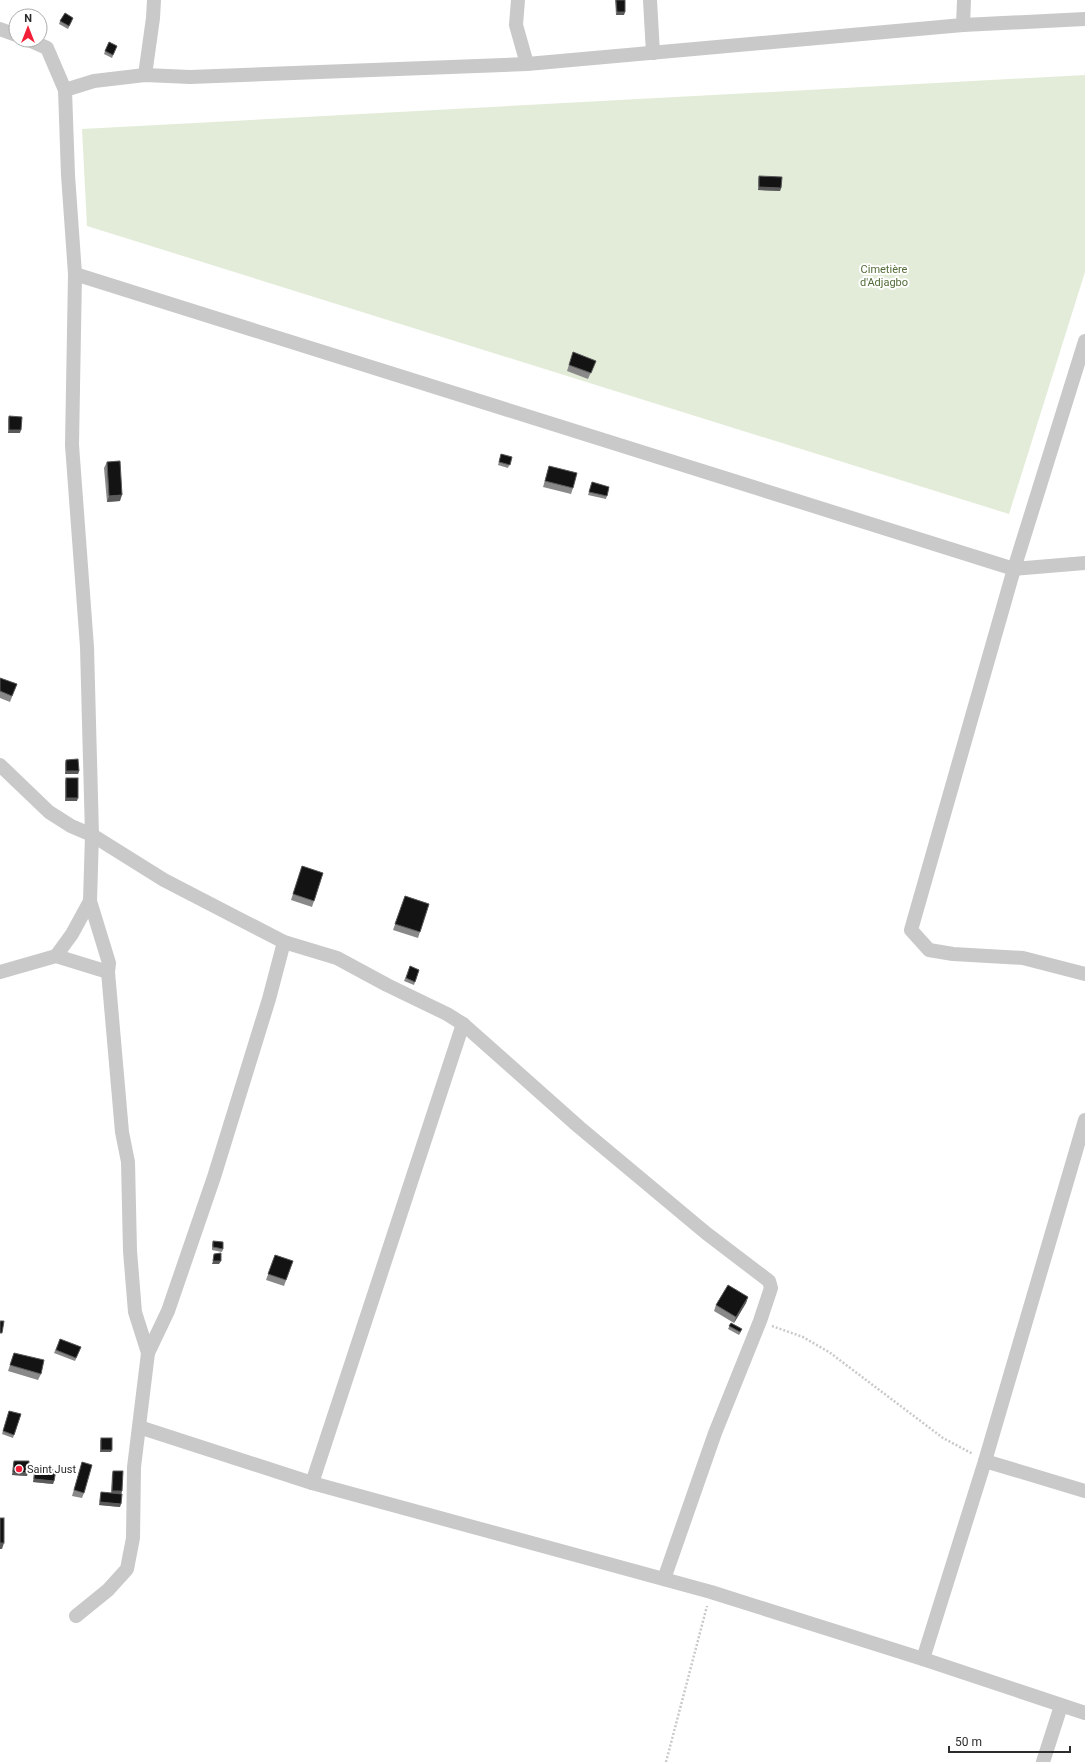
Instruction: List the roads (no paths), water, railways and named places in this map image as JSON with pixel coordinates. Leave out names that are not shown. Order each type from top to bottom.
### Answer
[{"type":"street","points":[[145,76],[154,0]]},
{"type":"street","points":[[518,0],[516,25],[527,64]]},
{"type":"street","points":[[650,0],[653,53]]},
{"type":"street","points":[[963,25],[964,0]]},
{"type":"street","points":[[65,90],[94,81],[145,76],[190,77],[527,64],[963,25],[1085,19]]},
{"type":"street","points":[[47,48],[65,90],[68,175],[75,274],[72,445],[87,647],[92,835],[90,901],[109,963],[108,972],[122,1132],[128,1162],[130,1251],[136,1312],[148,1353]]},
{"type":"street","points":[[75,274],[1014,569],[1085,563]]},
{"type":"street","points":[[1085,341],[1014,569],[911,930],[929,950],[953,954],[1024,958],[1085,974]]},
{"type":"street","points":[[0,765],[49,812],[71,826],[92,835],[164,880],[284,942],[337,958],[387,986],[447,1014],[463,1024],[597,1142],[706,1233],[769,1281],[770,1288],[760,1321],[715,1433],[664,1580]]},
{"type":"street","points":[[56,956],[72,934],[90,901]]},
{"type":"street","points":[[76,1616],[108,1590],[127,1569],[133,1538],[134,1467],[148,1353],[168,1311],[214,1177],[269,999],[284,942]]},
{"type":"street","points":[[0,972],[56,956],[108,972]]},
{"type":"street","points":[[312,1483],[463,1024]]},
{"type":"street","points":[[923,1659],[986,1461],[1085,1120]]},
{"type":"street","points":[[139,1427],[312,1483],[711,1592],[923,1659],[1085,1713]]},
{"type":"street","points":[[986,1461],[1085,1491]]},
{"type":"street","points":[[1043,1762],[1061,1706]]},
{"type":"place","name":"Saint Just","points":[[19,1469]]},
{"type":"park label","name":"Cimetière d'Adjagbo","points":[[884,275]]}]
